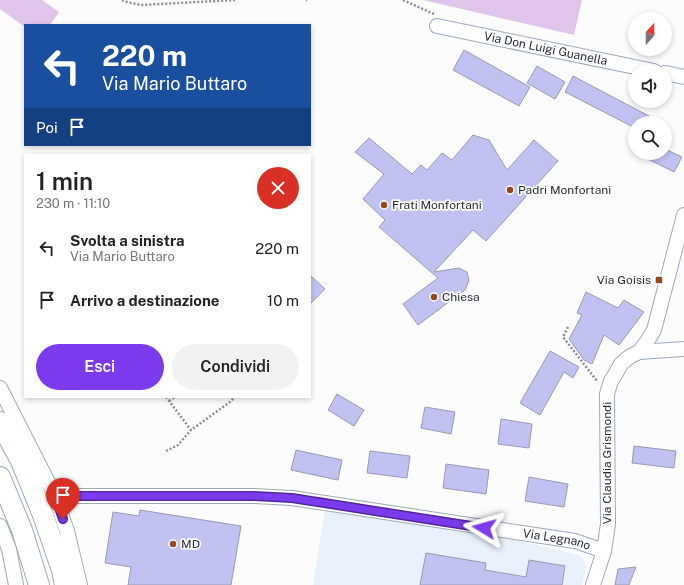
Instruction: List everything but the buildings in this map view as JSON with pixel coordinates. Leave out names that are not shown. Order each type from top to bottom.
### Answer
[{"type":"highway","points":[[0,422],[21,461],[43,515],[62,570],[65,585]]},
{"type":"highway","points":[[0,450],[33,525],[52,585]]},
{"type":"highway","points":[[0,477],[22,530],[39,585]]},
{"type":"street","name":"Via Don Luigi Guanella","points":[[437,21],[628,65]]},
{"type":"street","points":[[672,74],[684,77]]},
{"type":"street","points":[[639,352],[654,330],[684,215]]},
{"type":"street","points":[[639,352],[684,349]]},
{"type":"street","name":"Via Claudia Grismondi","points":[[593,585],[604,551],[608,524],[607,394],[610,381],[621,364],[629,357],[639,352]]},
{"type":"street","points":[[0,388],[55,496],[67,531],[80,585]]},
{"type":"street","name":"Via Legnano","points":[[55,496],[254,496],[292,498],[575,542],[604,551]]},
{"type":"street","points":[[0,526],[10,549],[16,585]]},
{"type":"path","points":[[122,0],[141,5],[234,0]]},
{"type":"path","points":[[404,0],[437,21]]},
{"type":"path","points":[[568,327],[563,337],[607,394]]},
{"type":"path","points":[[167,398],[191,430]]},
{"type":"path","points":[[169,401],[174,398]]},
{"type":"path","points":[[166,451],[178,445],[191,430],[230,402],[233,398]]},
{"type":"shaded area","points":[[0,0],[42,0],[59,12],[51,24],[24,24],[24,26],[0,9]]},
{"type":"shaded area","points":[[423,0],[582,0],[574,35]]},
{"type":"shaded area","points":[[325,510],[511,539],[579,555],[584,560],[586,567],[582,585],[313,585]]},
{"type":"place","name":"Padri Monfortani","points":[[510,190]]},
{"type":"place","name":"Frati Monfortani","points":[[384,205]]},
{"type":"place","name":"Via Goisis","points":[[659,280]]},
{"type":"place","name":"Chiesa","points":[[434,297]]},
{"type":"place","name":"MD","points":[[173,544]]},
{"type":"route","points":[[63,519],[55,496],[254,496],[292,498],[484,528]]}]
